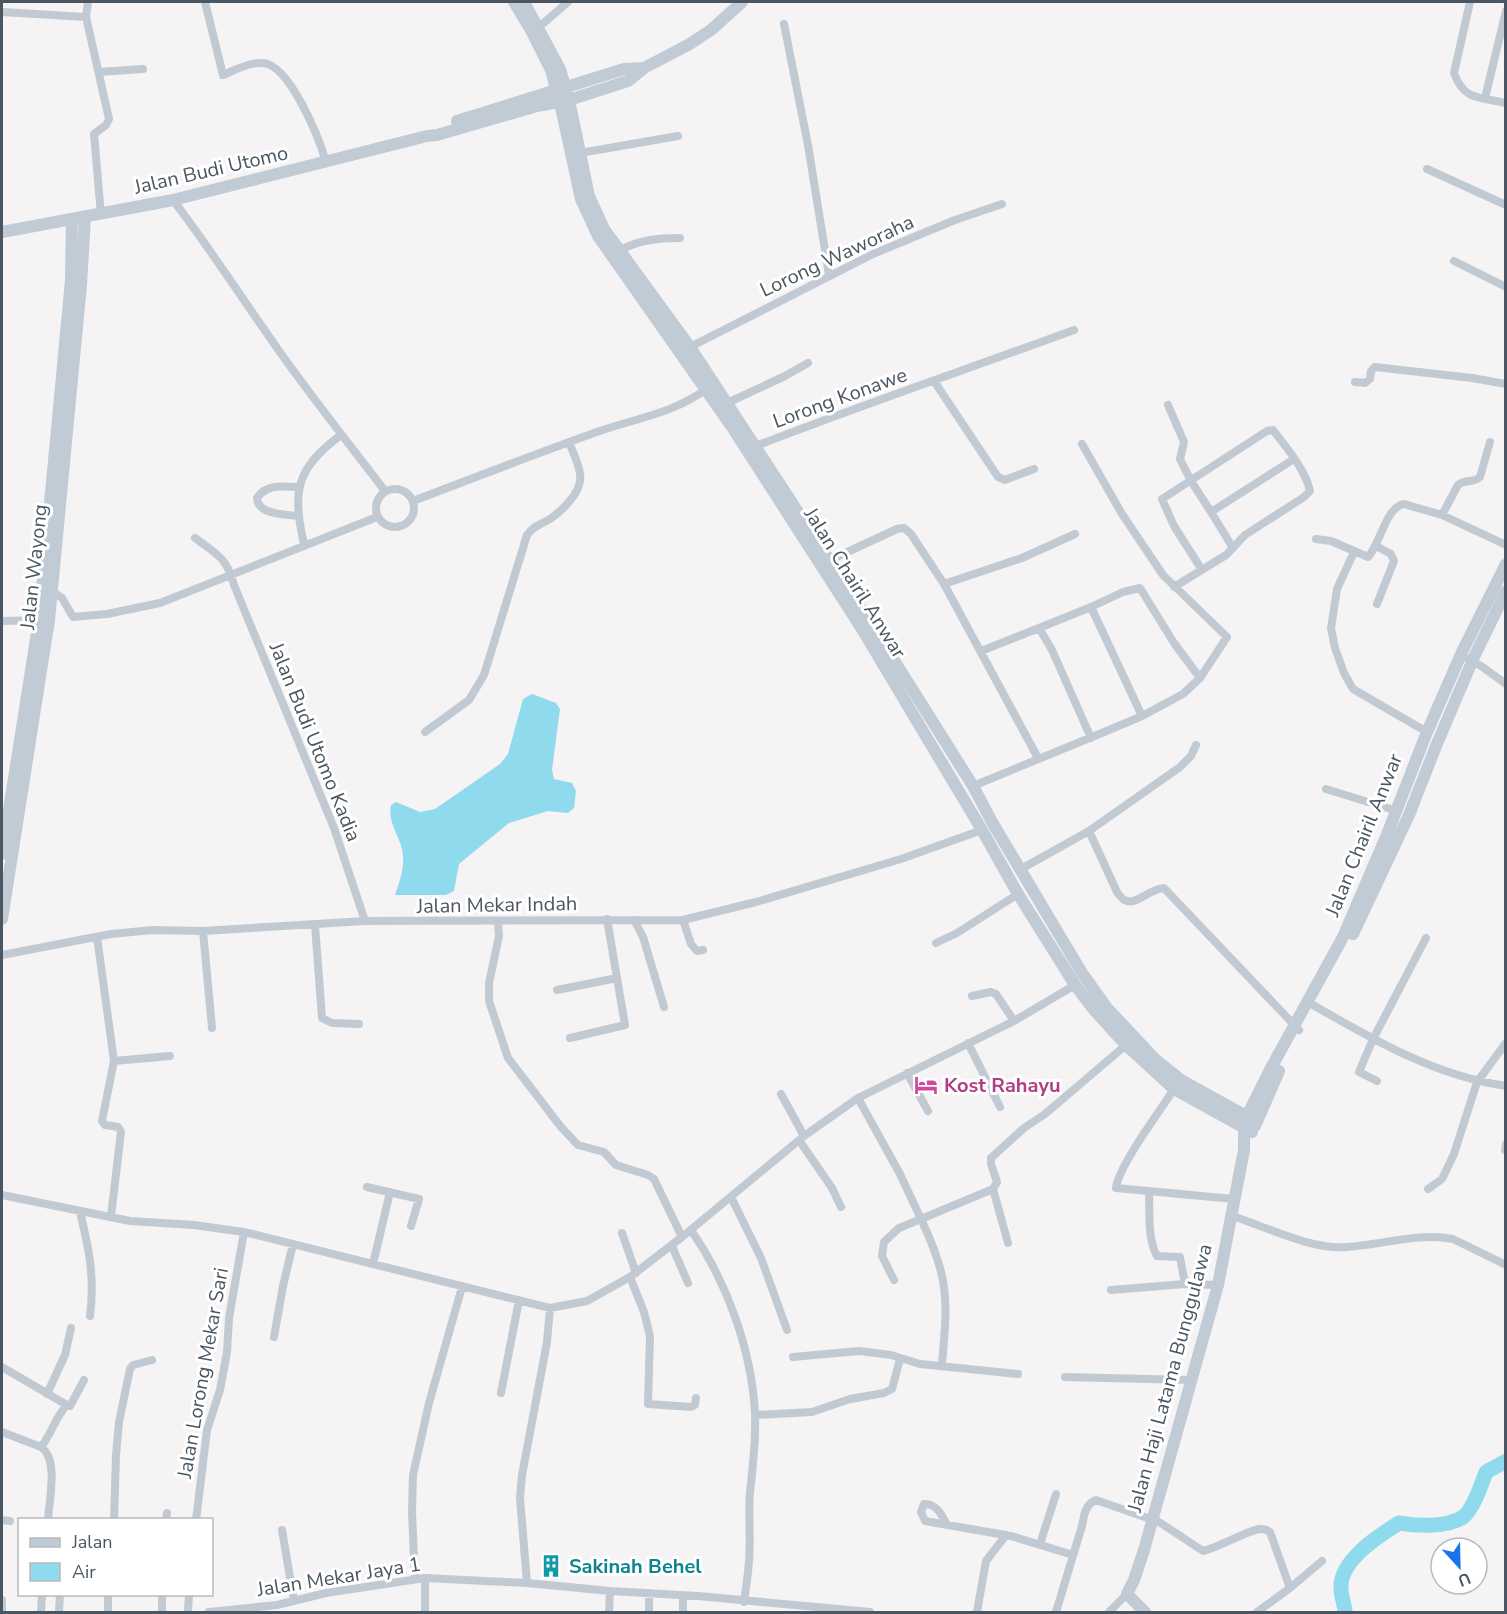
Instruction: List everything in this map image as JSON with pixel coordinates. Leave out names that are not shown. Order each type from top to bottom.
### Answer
[{"type":"main road","name":"Jalan Chairil Anwar","points":[[514,2],[532,32],[563,95],[574,171],[588,218],[598,236],[709,387],[727,403],[830,560],[939,745],[982,830],[1018,894],[1075,985],[1126,1045],[1174,1089],[1249,1128]]},
{"type":"main road","name":"Jalan Chairil Anwar","points":[[524,2],[552,52],[592,205],[604,229],[690,347],[732,427],[939,745],[972,786],[1082,973],[1107,1008],[1156,1060],[1249,1128]]},
{"type":"main road","name":"Jalan Budi Utomo","points":[[2,232],[173,200],[427,136],[434,130],[445,126],[563,95],[624,69],[644,68],[711,30],[742,2]]},
{"type":"main road","name":"Jalan Wayong","points":[[2,854],[44,620],[52,591],[81,285],[78,218]]},
{"type":"main road","name":"Jalan Wayong","points":[[2,919],[44,620],[78,218]]},
{"type":"main road","name":"Jalan Chairil Anwar","points":[[1249,1128],[1271,1068],[1313,1005],[1348,945],[1406,823],[1466,659],[1506,564]]},
{"type":"main road","name":"Jalan Chairil Anwar","points":[[1297,1027],[1342,938],[1397,811],[1428,732],[1466,659],[1506,591]]},
{"type":"main road","name":"Jalan Haji Latama Bunggulawa","points":[[1127,1594],[1134,1580],[1152,1520],[1218,1284],[1249,1128]]},
{"type":"main road","points":[[1127,1594],[1145,1612]]},
{"type":"street","points":[[88,2],[86,17],[109,119],[106,125],[94,134],[100,215]]},
{"type":"street","points":[[205,2],[223,75],[251,64],[262,63],[272,65],[282,73],[311,120],[326,162]]},
{"type":"street","points":[[539,27],[568,2]]},
{"type":"street","points":[[1470,2],[1454,70],[1462,90],[1473,96],[1506,103]]},
{"type":"street","points":[[1485,98],[1506,11]]},
{"type":"street","points":[[2,12],[86,17]]},
{"type":"street","points":[[784,24],[808,145],[829,275]]},
{"type":"street","points":[[99,72],[143,69]]},
{"type":"street","points":[[580,153],[678,136]]},
{"type":"street","points":[[1427,169],[1506,205]]},
{"type":"street","points":[[173,200],[206,242],[267,333],[341,435],[385,490]]},
{"type":"street","name":"Lorong Waworaha","points":[[690,347],[829,275],[906,240],[1002,204]]},
{"type":"street","points":[[620,250],[649,239],[680,238]]},
{"type":"street","points":[[1454,261],[1506,286]]},
{"type":"street","name":"Lorong Konawe","points":[[756,446],[840,413],[1074,330]]},
{"type":"street","points":[[727,403],[808,363]]},
{"type":"street","points":[[1355,382],[1365,383],[1370,379],[1371,371],[1375,367],[1506,384]]},
{"type":"street","name":"Lorong Konawe","points":[[934,381],[998,477],[1005,480],[1034,469]]},
{"type":"street","points":[[413,501],[569,442],[669,411],[683,405],[709,387]]},
{"type":"street","points":[[1168,405],[1183,439],[1184,446],[1180,459],[1191,481],[1233,548]]},
{"type":"street","points":[[1174,587],[1202,570],[1226,555],[1245,535],[1310,491],[1307,480],[1274,431],[1269,430],[1163,497],[1162,501],[1174,526],[1202,570]]},
{"type":"street","points":[[304,544],[297,516],[303,476],[312,460],[323,448],[341,435]]},
{"type":"street","points":[[425,732],[469,700],[477,689],[489,665],[527,535],[533,528],[561,511],[577,494],[581,486],[580,472],[569,442]]},
{"type":"street","points":[[1442,515],[1458,485],[1480,477],[1490,442]]},
{"type":"street","points":[[972,786],[1142,716],[1183,694],[1200,678],[1227,637],[1163,575],[1122,514],[1082,444]]},
{"type":"street","points":[[1211,512],[1294,459]]},
{"type":"street","points":[[297,516],[262,508],[257,504],[257,498],[266,489],[275,486],[300,487]]},
{"type":"street","points":[[398,488],[410,495],[413,501],[413,515],[402,526],[392,527],[383,524],[377,517],[376,502],[385,490],[398,488]]},
{"type":"street","points":[[1316,539],[1331,541],[1368,557],[1376,546],[1392,512],[1398,506],[1412,505],[1442,515],[1506,545]]},
{"type":"street","points":[[52,591],[62,598],[73,617],[106,614],[160,603],[377,517]]},
{"type":"street","points":[[830,560],[897,529],[904,528],[911,534],[944,584],[1038,758]]},
{"type":"street","points":[[944,584],[1022,558],[1075,534]]},
{"type":"street","name":"Jalan Budi Utomo Kadia","points":[[195,537],[219,555],[228,566],[334,828],[365,921]]},
{"type":"street","points":[[1376,546],[1391,554],[1394,561],[1377,604]]},
{"type":"street","points":[[1354,552],[1337,589],[1331,628],[1344,673],[1353,689],[1428,732]]},
{"type":"street","points":[[981,651],[1123,592],[1140,588],[1174,643],[1200,678]]},
{"type":"street","points":[[1091,607],[1142,716]]},
{"type":"street","points":[[2,621],[44,620]]},
{"type":"street","points":[[1039,628],[1052,650],[1090,738]]},
{"type":"street","points":[[1466,659],[1506,684]]},
{"type":"street","points":[[1021,869],[1089,831],[1180,767],[1191,756],[1196,745]]},
{"type":"street","points":[[1326,789],[1397,811]]},
{"type":"street","name":"Jalan Mekar Indah","points":[[2,955],[97,937],[153,930],[202,931],[365,921],[683,920],[756,902],[901,860],[982,830]]},
{"type":"street","points":[[1089,831],[1117,892],[1123,900],[1132,902],[1157,889],[1164,888],[1297,1027]]},
{"type":"street","points":[[936,943],[957,933],[1018,894]]},
{"type":"street","points":[[570,1038],[625,1025],[607,920]]},
{"type":"street","points":[[634,920],[643,937],[664,1007]]},
{"type":"street","points":[[683,920],[692,947],[697,951],[704,950]]},
{"type":"street","points":[[498,922],[499,936],[489,983],[489,1000],[508,1058],[578,1145],[604,1152],[616,1165],[654,1179],[682,1238]]},
{"type":"street","points":[[315,925],[322,1018],[332,1023],[359,1024]]},
{"type":"street","points":[[202,931],[212,1028]]},
{"type":"street","points":[[97,937],[114,1061],[102,1121],[105,1125],[118,1127],[121,1132],[111,1216]]},
{"type":"street","points":[[1377,1081],[1359,1072],[1373,1039],[1426,938]]},
{"type":"street","points":[[557,990],[617,978]]},
{"type":"street","points":[[2,1195],[130,1221],[211,1227],[244,1232],[550,1308],[587,1301],[633,1275],[672,1246],[802,1138],[858,1098],[1014,1021],[1075,985]]},
{"type":"street","points":[[972,996],[991,992],[996,994],[1014,1021]]},
{"type":"street","points":[[1313,1005],[1418,1062],[1477,1082],[1506,1086]]},
{"type":"street","points":[[968,1043],[1000,1107]]},
{"type":"street","points":[[1428,1190],[1443,1179],[1452,1160],[1477,1082],[1506,1043]]},
{"type":"street","points":[[894,1280],[882,1256],[884,1242],[899,1228],[993,1189],[997,1182],[991,1158],[1024,1128],[1067,1096],[1126,1045]]},
{"type":"street","points":[[114,1061],[170,1056]]},
{"type":"street","points":[[907,1073],[928,1111]]},
{"type":"street","points":[[1174,1089],[1128,1161],[1117,1188],[1234,1199]]},
{"type":"street","points":[[782,1095],[802,1138],[842,1207]]},
{"type":"street","points":[[858,1098],[900,1174],[931,1241],[943,1281],[945,1309],[942,1365]]},
{"type":"street","points":[[1505,1150],[1506,1144]]},
{"type":"street","points":[[368,1187],[419,1198],[411,1226]]},
{"type":"street","points":[[993,1189],[1008,1243]]},
{"type":"street","points":[[374,1263],[390,1192]]},
{"type":"street","points":[[1149,1192],[1150,1228],[1155,1253],[1159,1257],[1180,1257],[1185,1284]]},
{"type":"street","points":[[731,1197],[761,1258],[787,1330]]},
{"type":"street","points":[[80,1212],[93,1277],[90,1316]]},
{"type":"street","points":[[1232,1216],[1330,1247],[1445,1237],[1506,1265]]},
{"type":"street","points":[[691,1230],[712,1264],[733,1311],[753,1386],[755,1454],[750,1493],[749,1560],[744,1602]]},
{"type":"street","name":"Jalan Lorong Mekar Sari","points":[[196,1518],[207,1430],[220,1389],[227,1352],[229,1318],[244,1232]]},
{"type":"street","points":[[622,1233],[650,1336],[648,1404],[691,1407],[695,1405],[696,1398]]},
{"type":"street","points":[[274,1337],[293,1244]]},
{"type":"street","points":[[672,1246],[688,1283]]},
{"type":"street","points":[[1111,1290],[1185,1284],[1218,1284]]},
{"type":"street","points":[[425,1612],[412,1512],[413,1475],[429,1403],[462,1287]]},
{"type":"street","points":[[501,1393],[519,1300]]},
{"type":"street","points":[[527,1583],[520,1498],[522,1475],[547,1342],[550,1308]]},
{"type":"street","points":[[47,1394],[65,1355],[71,1328]]},
{"type":"street","points":[[793,1357],[859,1351],[891,1355],[920,1365],[942,1365],[1018,1374]]},
{"type":"street","points":[[755,1415],[812,1412],[850,1399],[884,1393],[892,1389],[900,1359]]},
{"type":"street","points":[[114,1518],[119,1422],[130,1369],[134,1365],[152,1360]]},
{"type":"street","points":[[2,1367],[68,1405]]},
{"type":"street","points":[[1065,1377],[1190,1380]]},
{"type":"street","points":[[41,1447],[55,1426],[62,1409],[70,1406],[84,1380]]},
{"type":"street","points":[[2,1432],[41,1447],[48,1454],[52,1475],[48,1518]]},
{"type":"street","points":[[1040,1544],[1056,1494]]},
{"type":"street","points":[[1056,1612],[1082,1526],[1084,1512],[1096,1500],[1159,1522],[1203,1551],[1264,1529],[1269,1532],[1274,1542],[1290,1588]]},
{"type":"street","points":[[947,1525],[1006,1535],[1073,1555]]},
{"type":"street","points":[[282,1530],[294,1601]]},
{"type":"street","points":[[977,1612],[986,1561],[1006,1535]]},
{"type":"street","points":[[1257,1612],[1322,1561]]},
{"type":"street","name":"Jalan Mekar Jaya 1","points":[[209,1612],[277,1609],[294,1601],[326,1593],[420,1579],[527,1583],[870,1612]]},
{"type":"street","points":[[609,1612],[610,1591]]},
{"type":"street","points":[[649,1593],[649,1612]]},
{"type":"street","points":[[1109,1612],[1127,1594]]},
{"type":"street","points":[[41,1612],[42,1596]]},
{"type":"street","points":[[59,1612],[60,1596]]},
{"type":"street","points":[[108,1596],[108,1612]]},
{"type":"street","points":[[162,1596],[162,1612]]},
{"type":"street","points":[[188,1612],[189,1596]]},
{"type":"street","points":[[683,1596],[683,1612]]},
{"type":"street","points":[[2,1600],[2,1612]]},
{"type":"water","points":[[532,694],[556,703],[560,709],[552,770],[554,779],[572,783],[576,791],[574,808],[568,813],[548,811],[509,823],[459,864],[454,891],[446,895],[395,895],[402,871],[403,856],[391,819],[391,805],[396,802],[420,812],[435,809],[500,764],[508,754],[523,699]]},
{"type":"waterway","points":[[1345,1612],[1341,1592],[1342,1579],[1346,1569],[1361,1550],[1399,1523],[1440,1525],[1463,1517],[1474,1503],[1486,1472],[1506,1461]]},
{"type":"place","name":"Kost Rahayu","points":[[926,1085]]},
{"type":"place","name":"Sakinah Behel","points":[[551,1566]]}]
